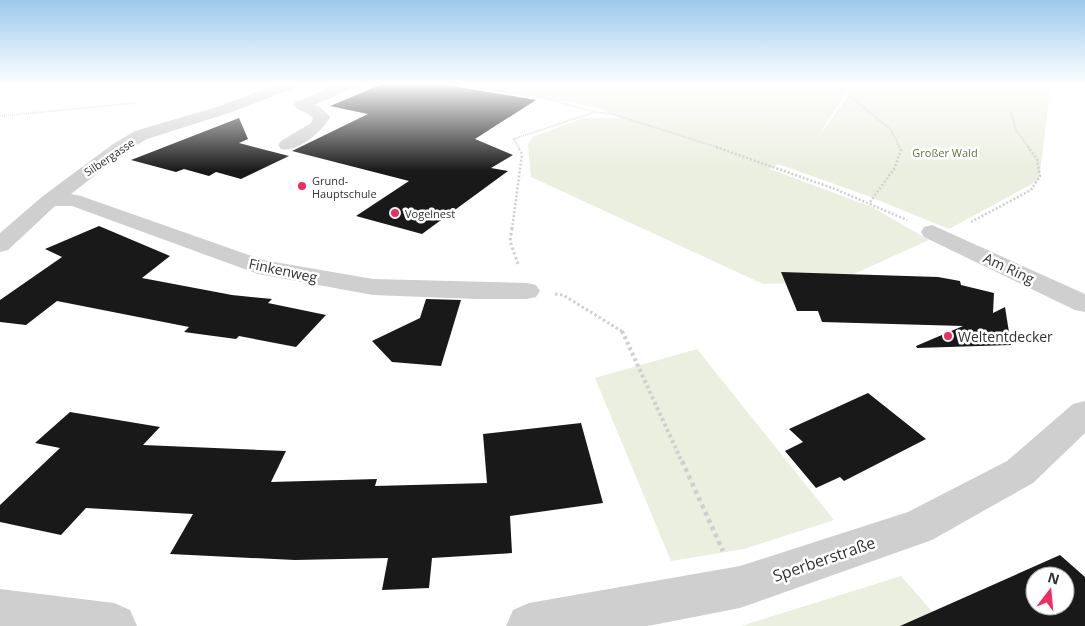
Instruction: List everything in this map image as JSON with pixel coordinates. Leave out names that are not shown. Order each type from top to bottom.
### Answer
[{"type":"street","name":"Silbergasse","points":[[0,244],[50,200],[119,148],[141,135],[215,112]]},
{"type":"street","points":[[287,145],[317,126],[322,117],[317,112]]},
{"type":"street","name":"Finkenweg","points":[[50,200],[74,200],[258,267],[373,287],[527,291]]},
{"type":"street","name":"Am Ring","points":[[937,234],[1085,304]]},
{"type":"street","name":"Sperberstraße","points":[[528,626],[740,587],[918,527],[1020,472],[1085,413]]},
{"type":"street","points":[[0,611],[114,626]]},
{"type":"path","points":[[0,116],[40,112]]},
{"type":"path","points":[[594,112],[514,139],[522,154],[510,241],[527,291],[563,295],[623,331],[740,587]]},
{"type":"path","points":[[597,112],[612,114],[726,149],[870,202],[937,234],[984,216],[1031,190],[1040,176],[1037,158],[1010,118],[1011,112]]},
{"type":"path","points":[[869,112],[890,130],[901,150],[894,170],[870,202]]},
{"type":"green space","name":"Großer Wald","points":[[608,112],[833,112],[818,137],[836,112],[1047,112],[1039,180],[949,229],[868,196],[778,164],[770,169],[872,207],[929,240],[836,282],[763,284],[531,177],[528,145],[532,137],[583,118],[620,118]]},
{"type":"green space","points":[[697,349],[834,520],[744,549],[671,561],[595,378]]},
{"type":"green space","points":[[901,576],[945,626],[741,626]]},
{"type":"building","points":[[360,112],[517,112],[475,139],[513,155],[491,168],[508,171],[422,234],[356,216],[409,181],[292,151],[368,114]]},
{"type":"building","points":[[239,118],[248,139],[239,143],[289,156],[241,179],[216,172],[209,176],[184,169],[176,172],[131,160]]},
{"type":"building","points":[[99,226],[170,256],[142,278],[232,295],[272,299],[268,303],[326,315],[296,347],[239,336],[236,339],[184,332],[189,327],[57,301],[26,325],[0,322],[0,300],[62,257],[45,249]]},
{"type":"building","points":[[781,272],[938,277],[960,281],[961,285],[994,293],[993,313],[1005,307],[1011,345],[917,348],[916,346],[963,326],[822,322],[818,311],[797,311]]},
{"type":"building","points":[[426,299],[461,300],[441,366],[392,362],[372,341],[420,318]]},
{"type":"building","points":[[868,393],[926,439],[844,481],[840,477],[816,488],[785,451],[803,442],[789,429]]},
{"type":"building","points":[[70,412],[160,427],[143,445],[286,451],[271,482],[377,479],[375,486],[487,483],[483,434],[581,423],[603,503],[510,516],[512,553],[432,558],[429,588],[382,590],[388,558],[295,560],[170,554],[193,514],[86,508],[61,535],[0,522],[0,505],[60,448],[35,443]]},
{"type":"building","points":[[1060,555],[1072,566],[1035,566]]},
{"type":"building","points":[[1075,568],[1085,577],[1085,626],[900,626],[1025,571],[1025,616],[1075,616]]},
{"type":"place","name":"Grund- Hauptschule","points":[[302,186]]},
{"type":"place","name":"Vogelnest","points":[[395,213]]},
{"type":"place","name":"Weltentdecker","points":[[948,336]]}]
